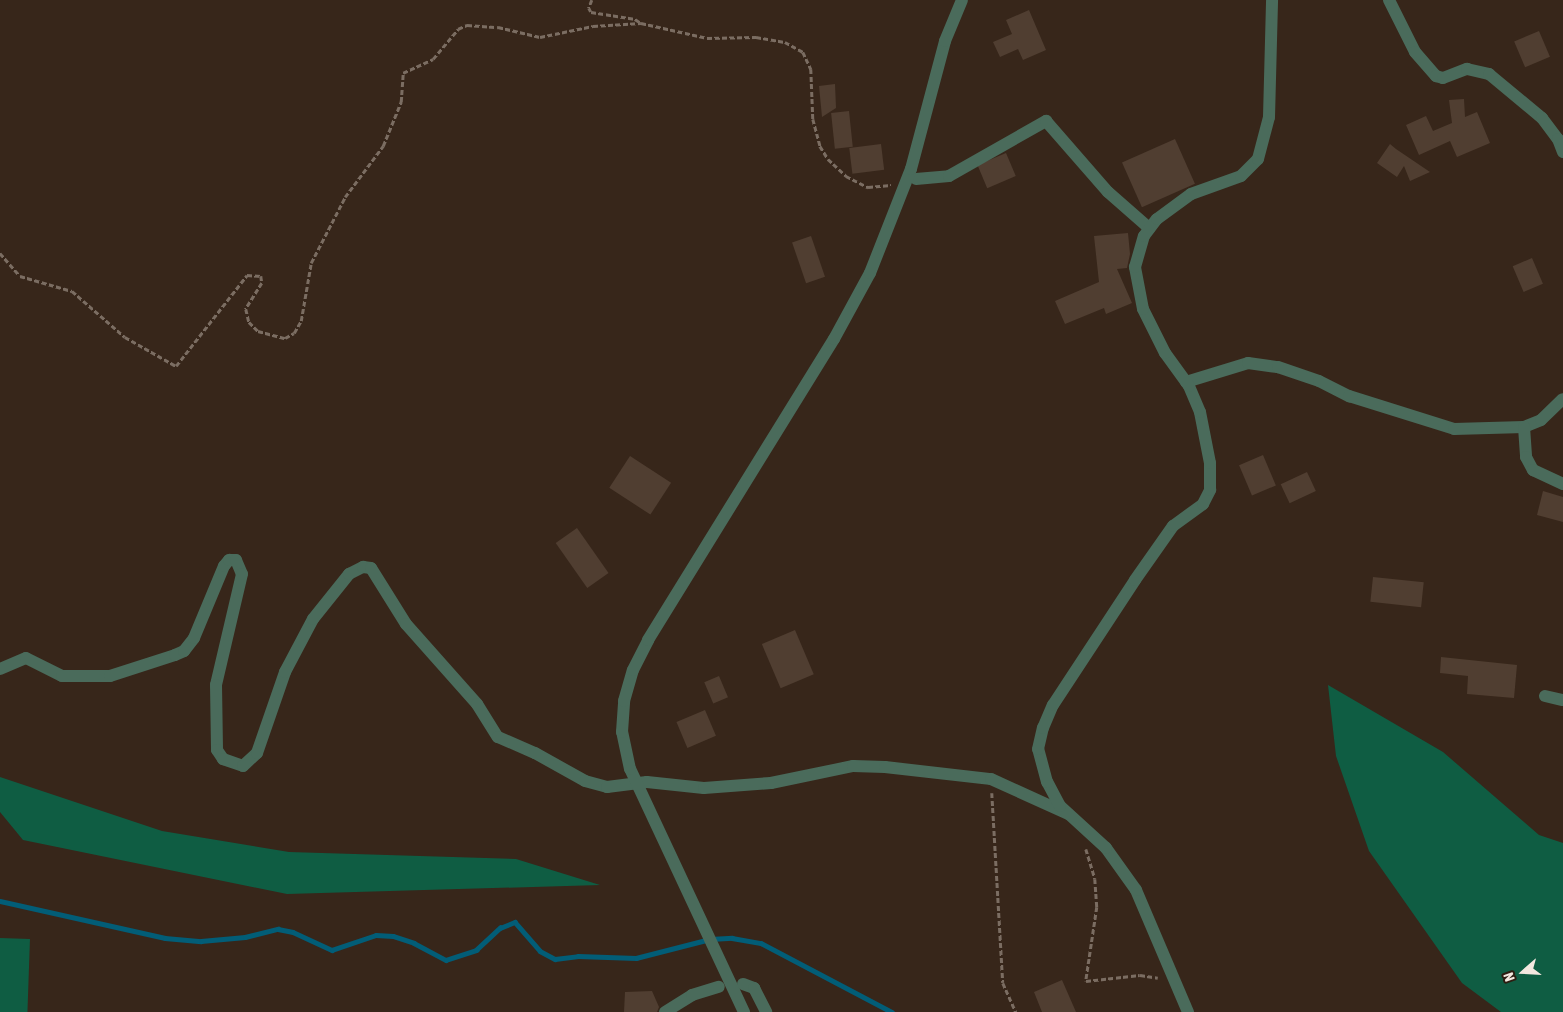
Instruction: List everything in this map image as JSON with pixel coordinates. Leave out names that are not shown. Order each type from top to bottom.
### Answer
[{"type":"street","points":[[744,1012],[738,985],[642,801],[624,746],[622,720],[633,670],[648,640],[834,339],[870,273],[908,176],[945,40],[962,0]]},
{"type":"street","points":[[1188,1012],[1174,984],[1136,890],[1106,848],[1068,814],[1055,797],[1042,770],[1038,749],[1043,728],[1053,705],[1172,526],[1203,504],[1210,490],[1203,424],[1186,382],[1165,353],[1139,299],[1135,267],[1137,252],[1149,228],[1179,201],[1240,176],[1258,159],[1269,117],[1272,0]]},
{"type":"street","points":[[1389,0],[1415,52],[1436,76],[1443,78],[1467,69],[1489,74],[1542,118],[1563,152]]},
{"type":"street","points":[[916,180],[949,176],[1046,121],[1108,192],[1149,228]]},
{"type":"street","points":[[1186,382],[1248,363],[1278,367],[1319,381],[1349,396],[1445,427],[1524,427],[1542,420],[1563,400]]},
{"type":"street","points":[[1524,427],[1526,457],[1533,470],[1563,484]]},
{"type":"street","points":[[0,669],[26,658],[62,676],[110,676],[184,651],[194,638],[224,566],[229,560],[236,560],[242,574],[216,685],[216,750],[223,759],[242,766],[257,753],[285,672],[313,619],[349,574],[363,567],[371,568],[406,624],[477,704],[498,736],[535,752],[585,781],[607,787],[635,783],[704,788],[757,784],[854,766],[920,770],[991,779],[1068,814]]},
{"type":"street","points":[[1544,696],[1563,700]]},
{"type":"street","points":[[738,985],[754,988],[766,1012]]},
{"type":"street","points":[[665,1012],[692,995],[719,987]]},
{"type":"path","points":[[592,0],[589,8],[592,12],[635,18],[641,23]]},
{"type":"path","points":[[0,253],[20,276],[72,291],[115,330],[176,366],[247,275],[261,276],[262,283],[246,309],[249,322],[258,331],[285,338],[294,333],[301,321],[310,264],[345,197],[383,146],[401,102],[404,71],[433,59],[458,28],[467,25],[498,27],[540,37],[593,26],[641,23],[707,38],[756,37],[795,46],[803,52],[811,69],[813,118],[820,146],[828,159],[846,176],[868,187],[916,180]]},
{"type":"path","points":[[991,779],[1003,983],[1016,1012]]},
{"type":"path","points":[[1084,845],[1093,867],[1097,900],[1086,981],[1140,975],[1174,984]]},
{"type":"green space","points":[[1328,685],[1443,752],[1539,835],[1563,843],[1563,1012],[1501,1012],[1462,983],[1369,851],[1336,756]]},
{"type":"green space","points":[[0,777],[162,831],[289,852],[516,859],[600,885],[287,894],[23,840],[0,812]]},
{"type":"green space","points":[[0,938],[30,939],[27,1012],[0,1012]]},
{"type":"building","points":[[1029,10],[1046,50],[1023,60],[1018,49],[1000,57],[993,42],[1012,34],[1006,20]]},
{"type":"building","points":[[1539,31],[1550,57],[1525,67],[1514,42]]},
{"type":"building","points":[[835,84],[836,108],[822,117],[819,86]]},
{"type":"building","points":[[1464,99],[1465,117],[1477,112],[1490,143],[1457,157],[1450,141],[1419,155],[1406,125],[1426,116],[1433,131],[1452,123],[1449,100]]},
{"type":"building","points":[[849,111],[853,147],[835,149],[831,113]]},
{"type":"building","points":[[1175,139],[1195,184],[1142,207],[1122,163]]},
{"type":"building","points":[[881,144],[884,170],[852,174],[849,148]]},
{"type":"building","points":[[1390,144],[1430,172],[1410,181],[1404,166],[1397,177],[1377,163]]},
{"type":"building","points":[[1006,153],[1016,176],[987,188],[977,165]]},
{"type":"building","points":[[1128,233],[1130,254],[1127,268],[1117,269],[1132,303],[1106,314],[1104,308],[1065,324],[1055,301],[1099,282],[1094,236]]},
{"type":"building","points":[[811,236],[825,277],[806,283],[792,243]]},
{"type":"building","points":[[1532,258],[1543,284],[1524,292],[1513,266]]},
{"type":"building","points":[[1263,455],[1276,485],[1252,496],[1239,465]]},
{"type":"building","points":[[630,456],[671,483],[650,515],[609,488]]},
{"type":"building","points":[[1307,472],[1316,491],[1290,503],[1281,484]]},
{"type":"building","points":[[1543,491],[1563,497],[1563,522],[1537,515]]},
{"type":"building","points":[[577,528],[609,573],[587,588],[556,543]]},
{"type":"building","points":[[1373,577],[1424,582],[1421,607],[1370,602]]},
{"type":"building","points":[[795,630],[814,674],[781,688],[762,644]]},
{"type":"building","points":[[1441,657],[1517,665],[1514,698],[1467,694],[1468,676],[1440,673]]},
{"type":"building","points":[[719,676],[728,697],[713,703],[704,682]]},
{"type":"building","points":[[705,710],[716,736],[687,748],[676,722]]},
{"type":"building","points":[[1062,980],[1076,1012],[1042,1012],[1034,992]]},
{"type":"building","points":[[652,991],[659,1007],[657,1012],[624,1012],[625,992]]},
{"type":"waterway","points":[[0,901],[165,938],[201,941],[245,937],[278,929],[293,932],[332,950],[376,935],[393,936],[414,943],[446,960],[476,950],[500,928],[515,922],[540,951],[555,959],[578,956],[636,958],[710,939],[732,938],[761,943],[892,1012]]}]
